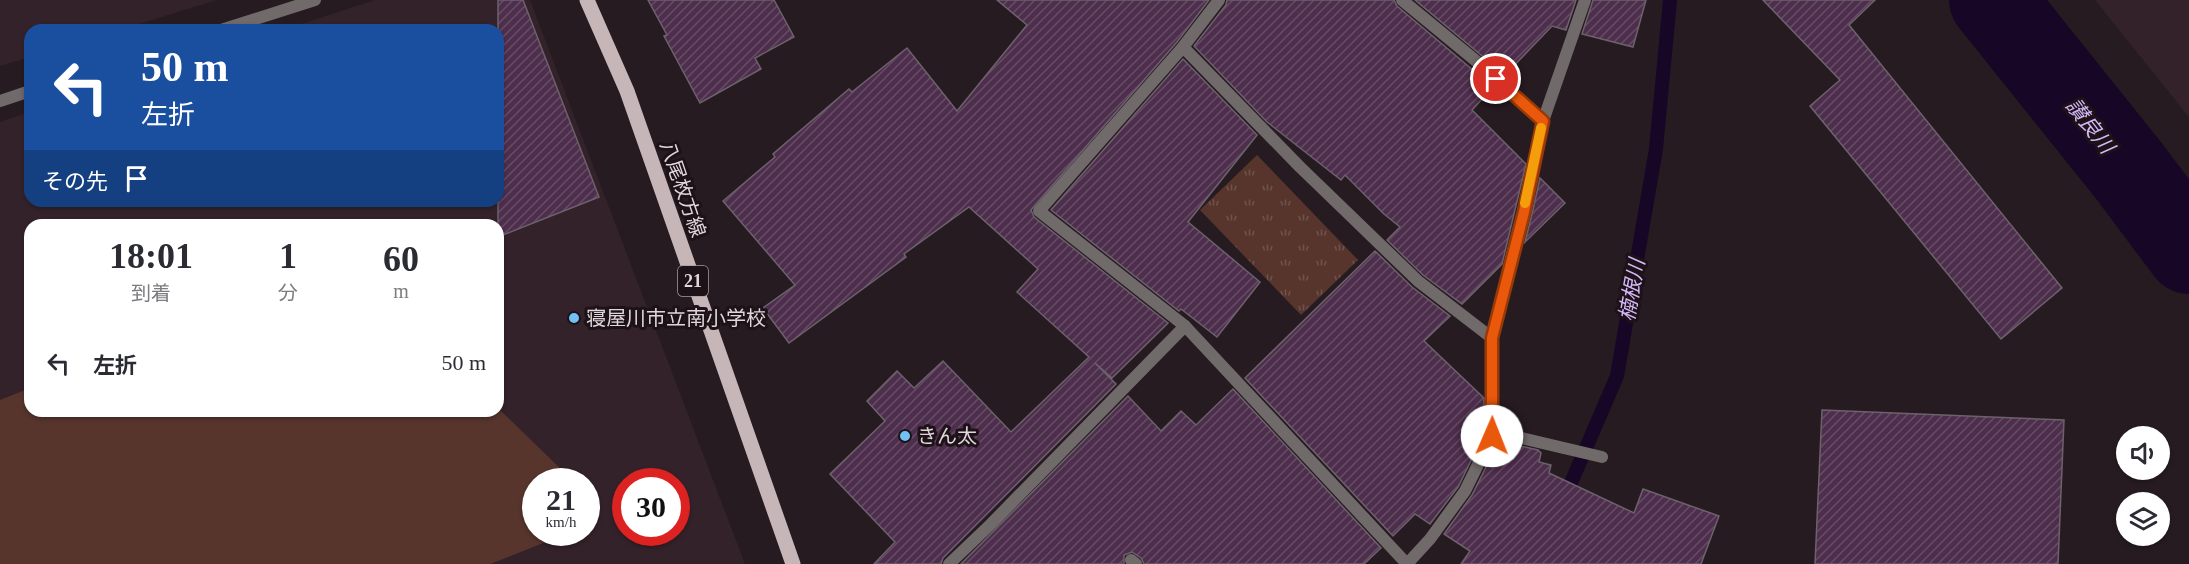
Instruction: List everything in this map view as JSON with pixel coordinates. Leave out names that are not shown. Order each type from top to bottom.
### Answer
[{"type":"main road","name":"八尾枚方線","points":[[587,0],[627,91],[793,564]]},
{"type":"street","points":[[240,24],[315,0]]},
{"type":"street","points":[[1219,0],[1183,46],[1039,211],[1185,326],[1407,564],[1430,539],[1464,491],[1492,436],[1492,338],[1524,212],[1543,121],[1585,0]]},
{"type":"street","points":[[1402,0],[1481,64],[1543,121]]},
{"type":"street","points":[[1183,46],[1300,167],[1418,282],[1492,338]]},
{"type":"street","points":[[0,101],[24,93]]},
{"type":"street","points":[[949,564],[992,524],[1185,326]]},
{"type":"street","points":[[1492,431],[1602,457]]},
{"type":"shaded area","points":[[0,0],[217,0],[139,24],[24,24],[24,59],[0,66]]},
{"type":"shaded area","name":"寝屋川市立南小学校","points":[[375,0],[530,0],[745,564],[0,564],[0,122],[24,114],[24,207],[504,207],[504,24],[301,24]]},
{"type":"shaded area","points":[[2095,0],[2189,0],[2189,117]]},
{"type":"green space","points":[[1257,155],[1358,260],[1301,315],[1200,210]]},
{"type":"green space","points":[[24,390],[24,417],[504,417],[504,414],[560,468],[522,468],[522,546],[536,546],[490,564],[0,564],[0,400]]},
{"type":"building","points":[[498,0],[523,0],[599,197],[504,235],[504,219],[498,219],[498,207],[504,207],[504,24],[498,24]]},
{"type":"building","points":[[648,0],[774,0],[794,37],[755,58],[761,69],[700,103],[664,36],[667,35]]},
{"type":"building","points":[[997,0],[1209,0],[1177,42],[1031,210],[1034,217],[1168,323],[1112,378],[1095,363],[1116,384],[943,558],[941,564],[874,564],[895,542],[830,474],[885,421],[867,401],[897,371],[914,388],[943,361],[1011,432],[1089,357],[1017,292],[1038,269],[969,207],[904,254],[906,257],[789,343],[763,308],[795,285],[723,201],[775,157],[773,154],[849,89],[852,92],[907,48],[957,111],[1027,25]]},
{"type":"building","points":[[1227,0],[1394,0],[1397,6],[1493,87],[1472,110],[1526,164],[1502,264],[1462,304],[1423,275],[1387,240],[1400,227],[1345,175],[1341,180],[1267,122],[1194,46],[1226,5]]},
{"type":"building","points":[[1415,0],[1576,0],[1566,30],[1552,26],[1505,75]]},
{"type":"building","points":[[1593,0],[1646,0],[1633,47],[1582,34]]},
{"type":"building","points":[[1763,0],[1875,0],[1849,25],[2062,288],[2001,339],[1810,106],[1840,80]]},
{"type":"building","points":[[1183,59],[1257,135],[1188,222],[1260,282],[1217,337],[1181,309],[1179,311],[1051,210]]},
{"type":"building","points":[[1540,178],[1565,203],[1525,242],[1532,214]]},
{"type":"building","points":[[1375,251],[1412,287],[1450,316],[1424,341],[1484,398],[1484,434],[1458,487],[1430,524],[1415,514],[1393,536],[1245,378]]},
{"type":"building","points":[[1233,389],[1381,548],[1364,564],[1144,564],[1141,558],[1132,552],[1124,555],[1124,564],[961,564],[1128,396],[1161,431],[1181,411],[1196,425]]},
{"type":"building","points":[[1822,410],[2064,420],[2058,564],[1815,564]]},
{"type":"building","points":[[1500,414],[1515,428],[1500,424]]},
{"type":"building","points":[[1499,441],[1538,450],[1541,453],[1539,462],[1551,465],[1549,473],[1634,513],[1643,489],[1719,516],[1701,564],[1461,564],[1470,551],[1444,534],[1472,495]]},
{"type":"waterway","name":"楠根川","points":[[1564,499],[1617,376],[1656,149],[1670,0]]},
{"type":"waterway","name":"讃良川","points":[[1992,0],[2129,171],[2189,251]]},
{"type":"slow traffic","points":[[1525,203],[1541,128]]},
{"type":"place","name":"寝屋川市立南小学校","points":[[574,318]]},
{"type":"place","name":"きん太","points":[[905,436]]},
{"type":"route","points":[[1492,436],[1492,338],[1524,212],[1543,121],[1496,79]]}]
